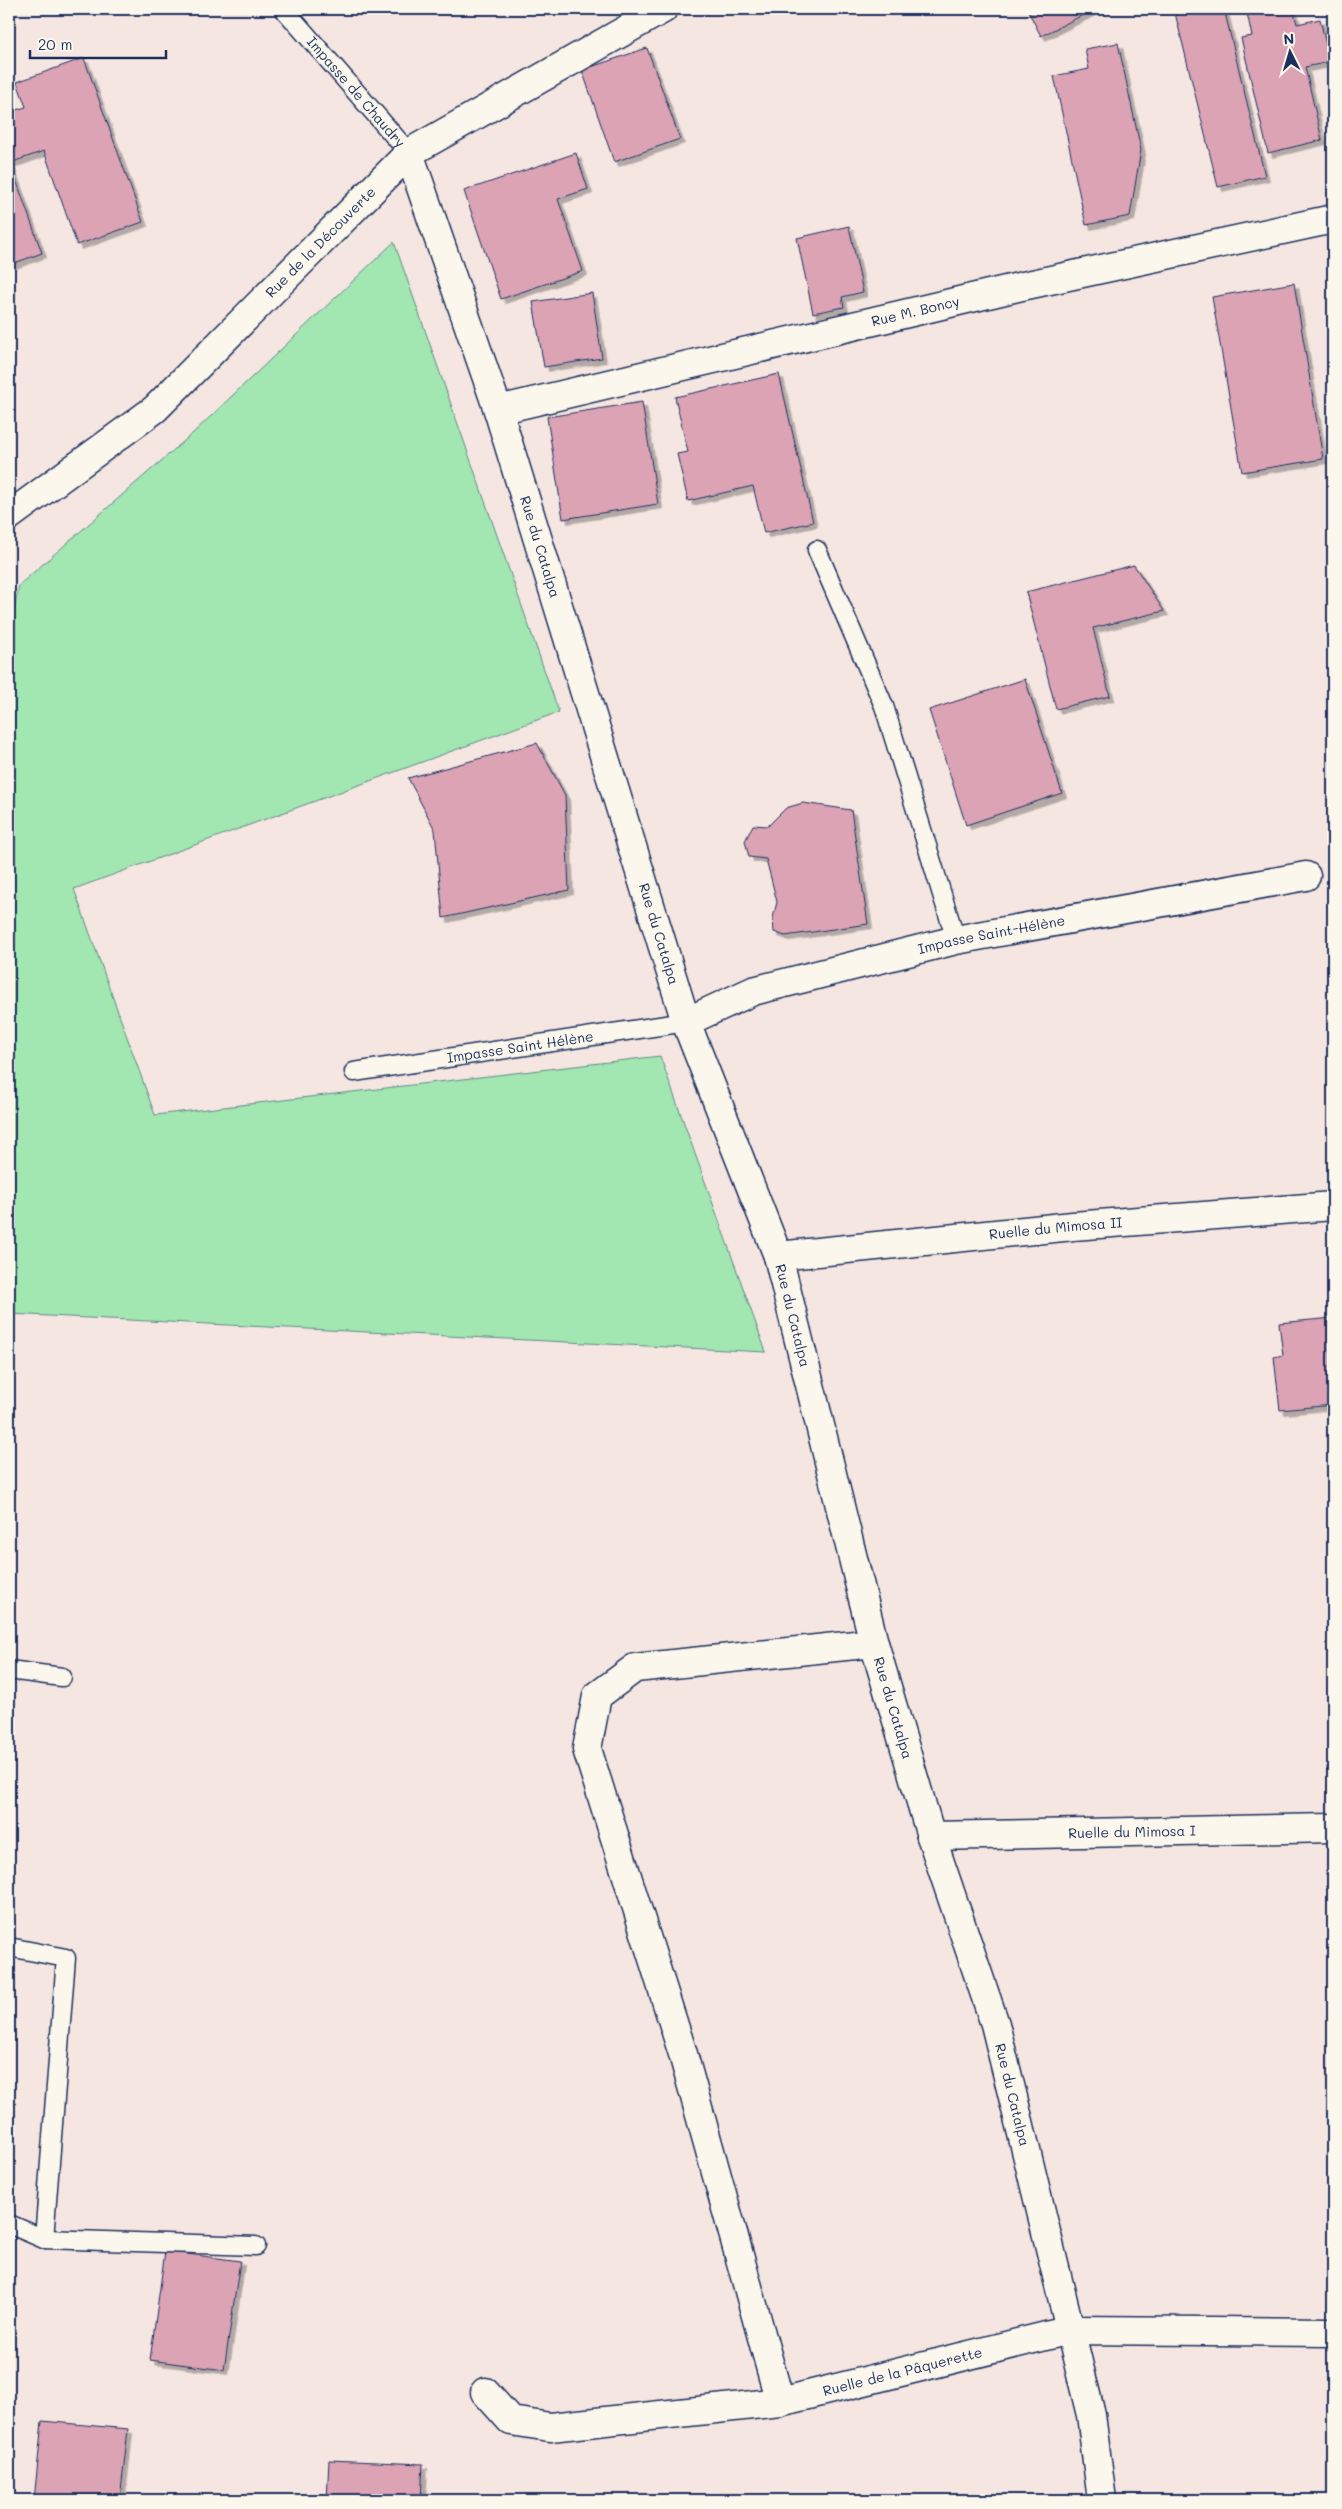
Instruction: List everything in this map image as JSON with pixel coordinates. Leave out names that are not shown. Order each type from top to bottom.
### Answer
[{"type":"street","name":"Rue de la Découverte","points":[[9,516],[156,409],[409,153],[663,9]]},
{"type":"street","name":"Rue du Catalpa","points":[[409,153],[498,410],[686,1022],[778,1256],[874,1643],[931,1836],[995,2024],[1091,2415],[1102,2500]]},
{"type":"street","name":"Rue M. Boncy","points":[[498,410],[1018,286],[1333,219]]},
{"type":"street","name":"Impasse Saint-Hélène","points":[[686,1022],[753,991],[956,940],[1306,876]]},
{"type":"street","name":"Ruelle du Mimosa II","points":[[778,1256],[1073,1226],[1333,1206]]},
{"type":"street","points":[[780,2402],[683,2054],[587,1749],[597,1696],[635,1668],[874,1643]]},
{"type":"street","name":"Ruelle du Mimosa I","points":[[931,1836],[1333,1828]]},
{"type":"street","name":"Ruelle de la Pâquerette","points":[[485,2392],[511,2421],[550,2427],[780,2402],[1070,2330],[1333,2332]]},
{"type":"lane","name":"Impasse de Chaudry","points":[[284,9],[409,153]]},
{"type":"lane","points":[[817,550],[884,706],[956,940]]},
{"type":"lane","name":"Impasse Saint Hélène","points":[[354,1072],[686,1022]]},
{"type":"lane","points":[[9,1670],[62,1677]]},
{"type":"lane","points":[[9,1947],[66,1958],[44,2239]]},
{"type":"lane","points":[[9,2224],[44,2239],[256,2246]]},
{"type":"green space","points":[[394,242],[559,712],[74,889],[155,1115],[660,1056],[766,1352],[9,1314],[9,637],[19,585],[192,434]]},
{"type":"building","points":[[1027,9],[1095,9],[1041,36]]},
{"type":"building","points":[[1174,9],[1224,9],[1265,176],[1218,187]]},
{"type":"building","points":[[1266,9],[1293,9],[1297,24],[1320,19],[1330,62],[1305,67],[1322,140],[1268,153],[1241,38],[1252,36],[1247,13]]},
{"type":"building","points":[[1118,43],[1141,150],[1130,216],[1086,225],[1054,76],[1089,69],[1085,49]]},
{"type":"building","points":[[647,48],[680,139],[614,162],[582,70]]},
{"type":"building","points":[[84,58],[143,222],[77,245],[44,151],[10,163],[42,253],[9,265],[9,112],[26,107],[17,82]]},
{"type":"building","points":[[576,153],[588,189],[558,199],[583,271],[501,299],[464,191]]},
{"type":"building","points":[[849,226],[863,292],[842,297],[844,307],[813,313],[797,238]]},
{"type":"building","points":[[1294,283],[1323,459],[1242,472],[1212,297]]},
{"type":"building","points":[[592,293],[602,358],[544,367],[533,302]]},
{"type":"building","points":[[779,374],[813,522],[764,533],[753,486],[688,501],[677,454],[688,452],[675,397]]},
{"type":"building","points":[[642,402],[658,504],[563,519],[547,417]]},
{"type":"building","points":[[1134,565],[1164,611],[1093,628],[1110,696],[1056,709],[1026,592]]},
{"type":"building","points":[[1025,679],[1062,793],[966,825],[929,710]]},
{"type":"building","points":[[537,743],[565,795],[569,890],[443,918],[435,830],[408,778]]},
{"type":"building","points":[[803,803],[851,810],[868,924],[785,936],[774,932],[773,918],[777,902],[766,859],[749,857],[745,841],[753,825],[768,826],[786,808]]},
{"type":"building","points":[[1333,1318],[1333,1405],[1280,1410],[1274,1357],[1283,1355],[1279,1323]]},
{"type":"building","points":[[165,2251],[240,2261],[224,2370],[150,2360]]},
{"type":"building","points":[[42,2421],[128,2429],[120,2500],[34,2500]]},
{"type":"building","points":[[329,2460],[423,2464],[421,2500],[327,2500]]}]
